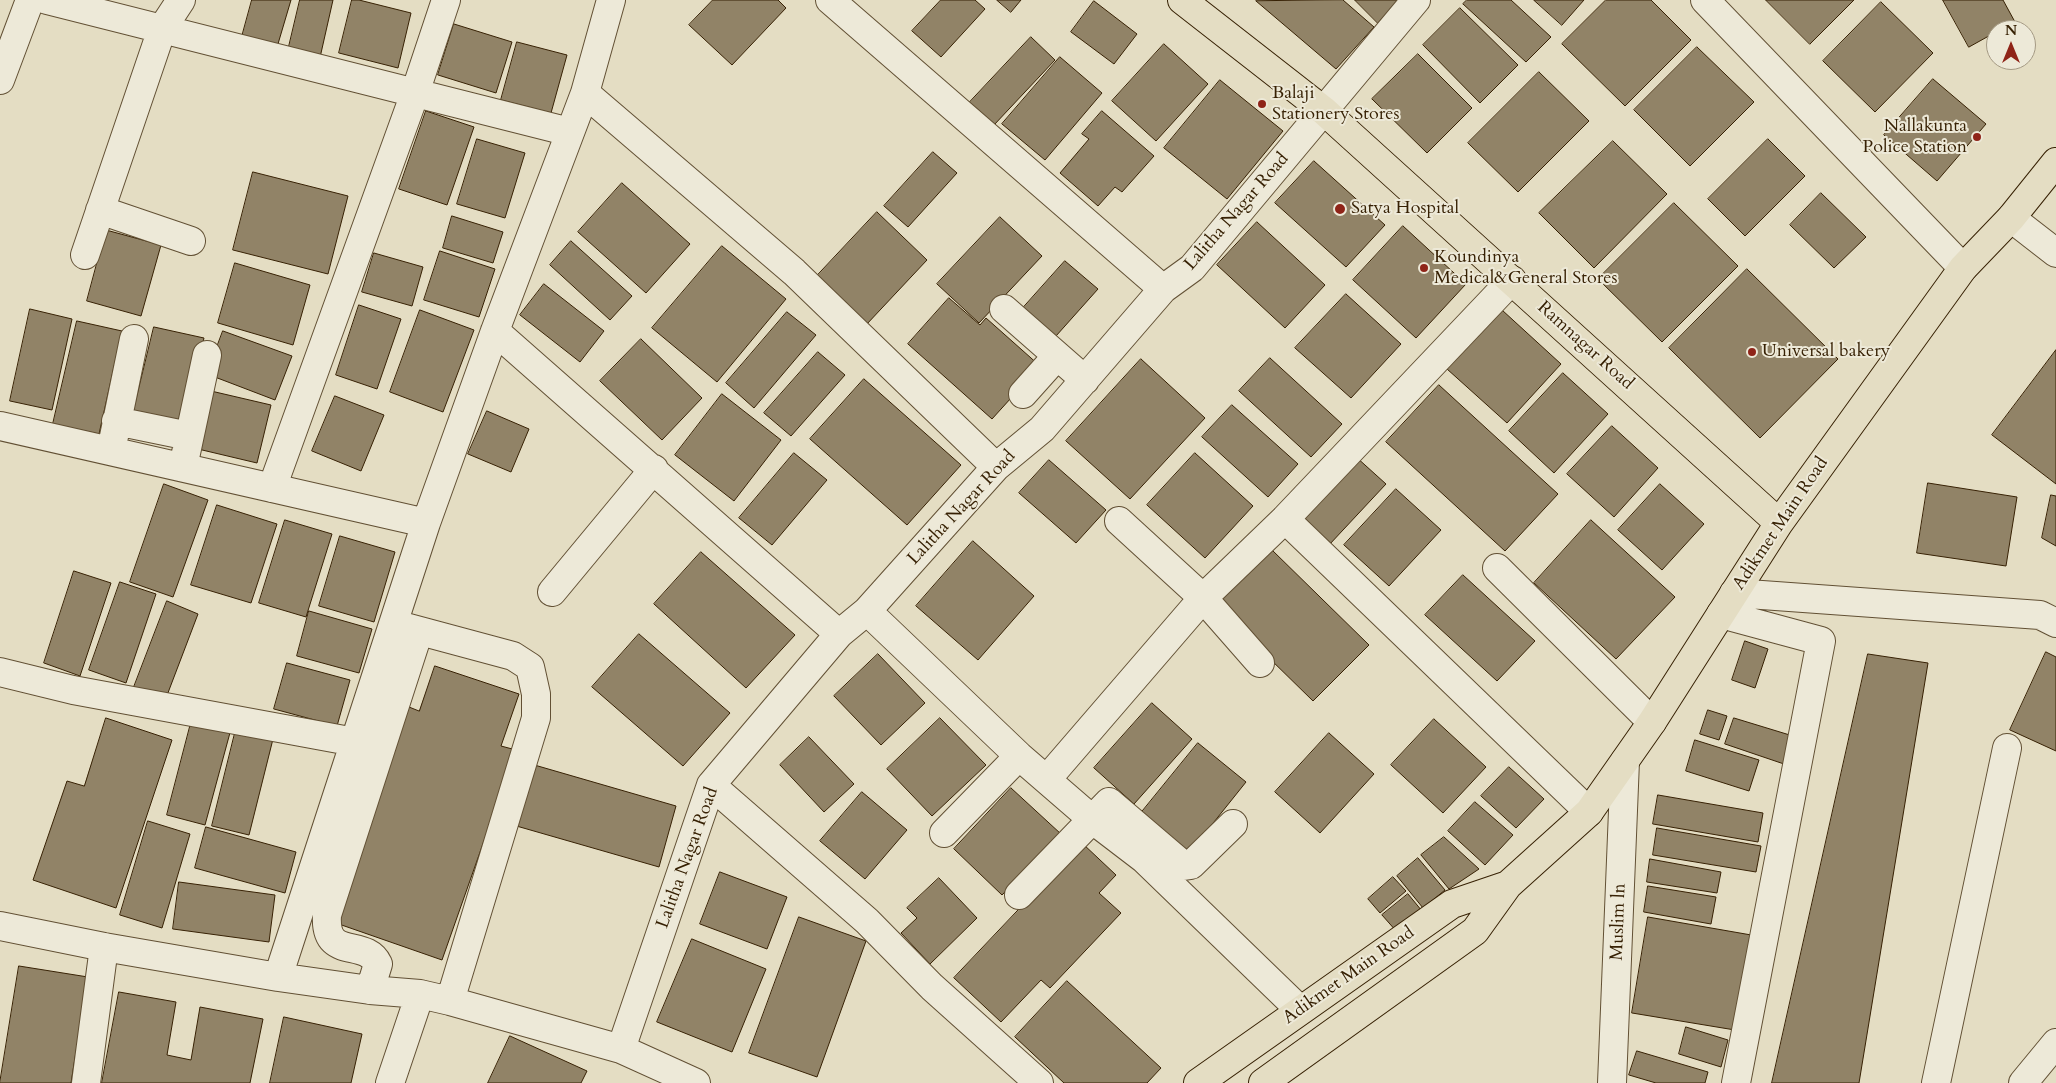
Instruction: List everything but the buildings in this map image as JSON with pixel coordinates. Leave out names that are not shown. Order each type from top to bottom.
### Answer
[{"type":"main road","name":"Ramnagar Road","points":[[1182,0],[1324,110],[1779,523]]},
{"type":"main road","name":"Adikmet Main Road","points":[[1263,1083],[1475,931],[1508,885],[1589,812],[1652,722],[1779,523],[1963,268],[2011,218],[2056,162]]},
{"type":"main road","name":"Adikmet Main Road","points":[[1198,1083],[1452,904],[1508,885]]},
{"type":"street","points":[[0,80],[30,0]]},
{"type":"street","points":[[48,0],[570,132]]},
{"type":"street","points":[[85,255],[162,29],[181,0]]},
{"type":"street","points":[[272,488],[415,93],[446,0]]},
{"type":"street","points":[[370,990],[378,964],[375,958],[371,954],[337,944],[329,934],[326,925],[327,915],[406,628],[426,523],[495,331],[585,93],[611,0]]},
{"type":"street","points":[[830,0],[1163,289]]},
{"type":"street","name":"Lalitha Nagar Road","points":[[621,1049],[711,785],[840,634],[867,611],[996,467],[1042,429],[1163,289],[1192,268],[1416,0]]},
{"type":"street","points":[[1705,0],[1963,268]]},
{"type":"street","points":[[585,93],[794,272],[996,467]]},
{"type":"street","points":[[100,210],[191,241]]},
{"type":"street","points":[[2011,218],[2056,252]]},
{"type":"street","points":[[1047,780],[1203,598],[1285,519],[1512,280]]},
{"type":"street","points":[[1004,309],[1085,380]]},
{"type":"street","points":[[495,331],[840,634]]},
{"type":"street","points":[[111,451],[134,339]]},
{"type":"street","points":[[183,467],[207,355]]},
{"type":"street","points":[[1023,394],[1057,356]]},
{"type":"street","points":[[116,421],[189,436]]},
{"type":"street","points":[[0,426],[426,523]]},
{"type":"street","points":[[552,592],[654,469]]},
{"type":"street","points":[[1285,519],[1589,812]]},
{"type":"street","points":[[1119,521],[1203,598],[1260,663]]},
{"type":"street","points":[[1496,568],[1652,722]]},
{"type":"street","points":[[1727,604],[2040,616],[2056,623]]},
{"type":"street","points":[[1727,604],[1822,641],[1736,1083]]},
{"type":"street","points":[[867,611],[1019,756],[1093,820],[1155,848],[1184,866],[1191,865],[1233,824]]},
{"type":"street","points":[[278,977],[355,742],[406,628]]},
{"type":"street","points":[[406,628],[513,656],[530,667],[536,694],[536,718],[450,1001]]},
{"type":"street","points":[[0,672],[73,690],[355,742]]},
{"type":"street","points":[[1936,1083],[2007,748]]},
{"type":"street","points":[[944,833],[1019,756]]},
{"type":"street","name":"Muslim ln","points":[[1612,1083],[1625,761]]},
{"type":"street","points":[[711,785],[867,921],[932,987],[1039,1083]]},
{"type":"street","points":[[1019,895],[1093,820]]},
{"type":"street","points":[[1155,848],[1300,1010]]},
{"type":"street","points":[[0,926],[104,948],[278,977],[370,990],[420,994],[621,1049],[696,1083]]},
{"type":"street","points":[[86,1083],[104,948]]},
{"type":"street","points":[[390,1083],[420,994]]},
{"type":"street","points":[[2023,1083],[2056,1043]]},
{"type":"place","name":"Balaji Stationery Stores","points":[[1262,104]]},
{"type":"place","name":"Nallakunta Police Station","points":[[1977,137]]},
{"type":"place","name":"Satya Hospital","points":[[1340,209]]},
{"type":"place","name":"Koundinya Medical&General Stores","points":[[1424,268]]},
{"type":"place","name":"Universal bakery","points":[[1752,352]]}]
